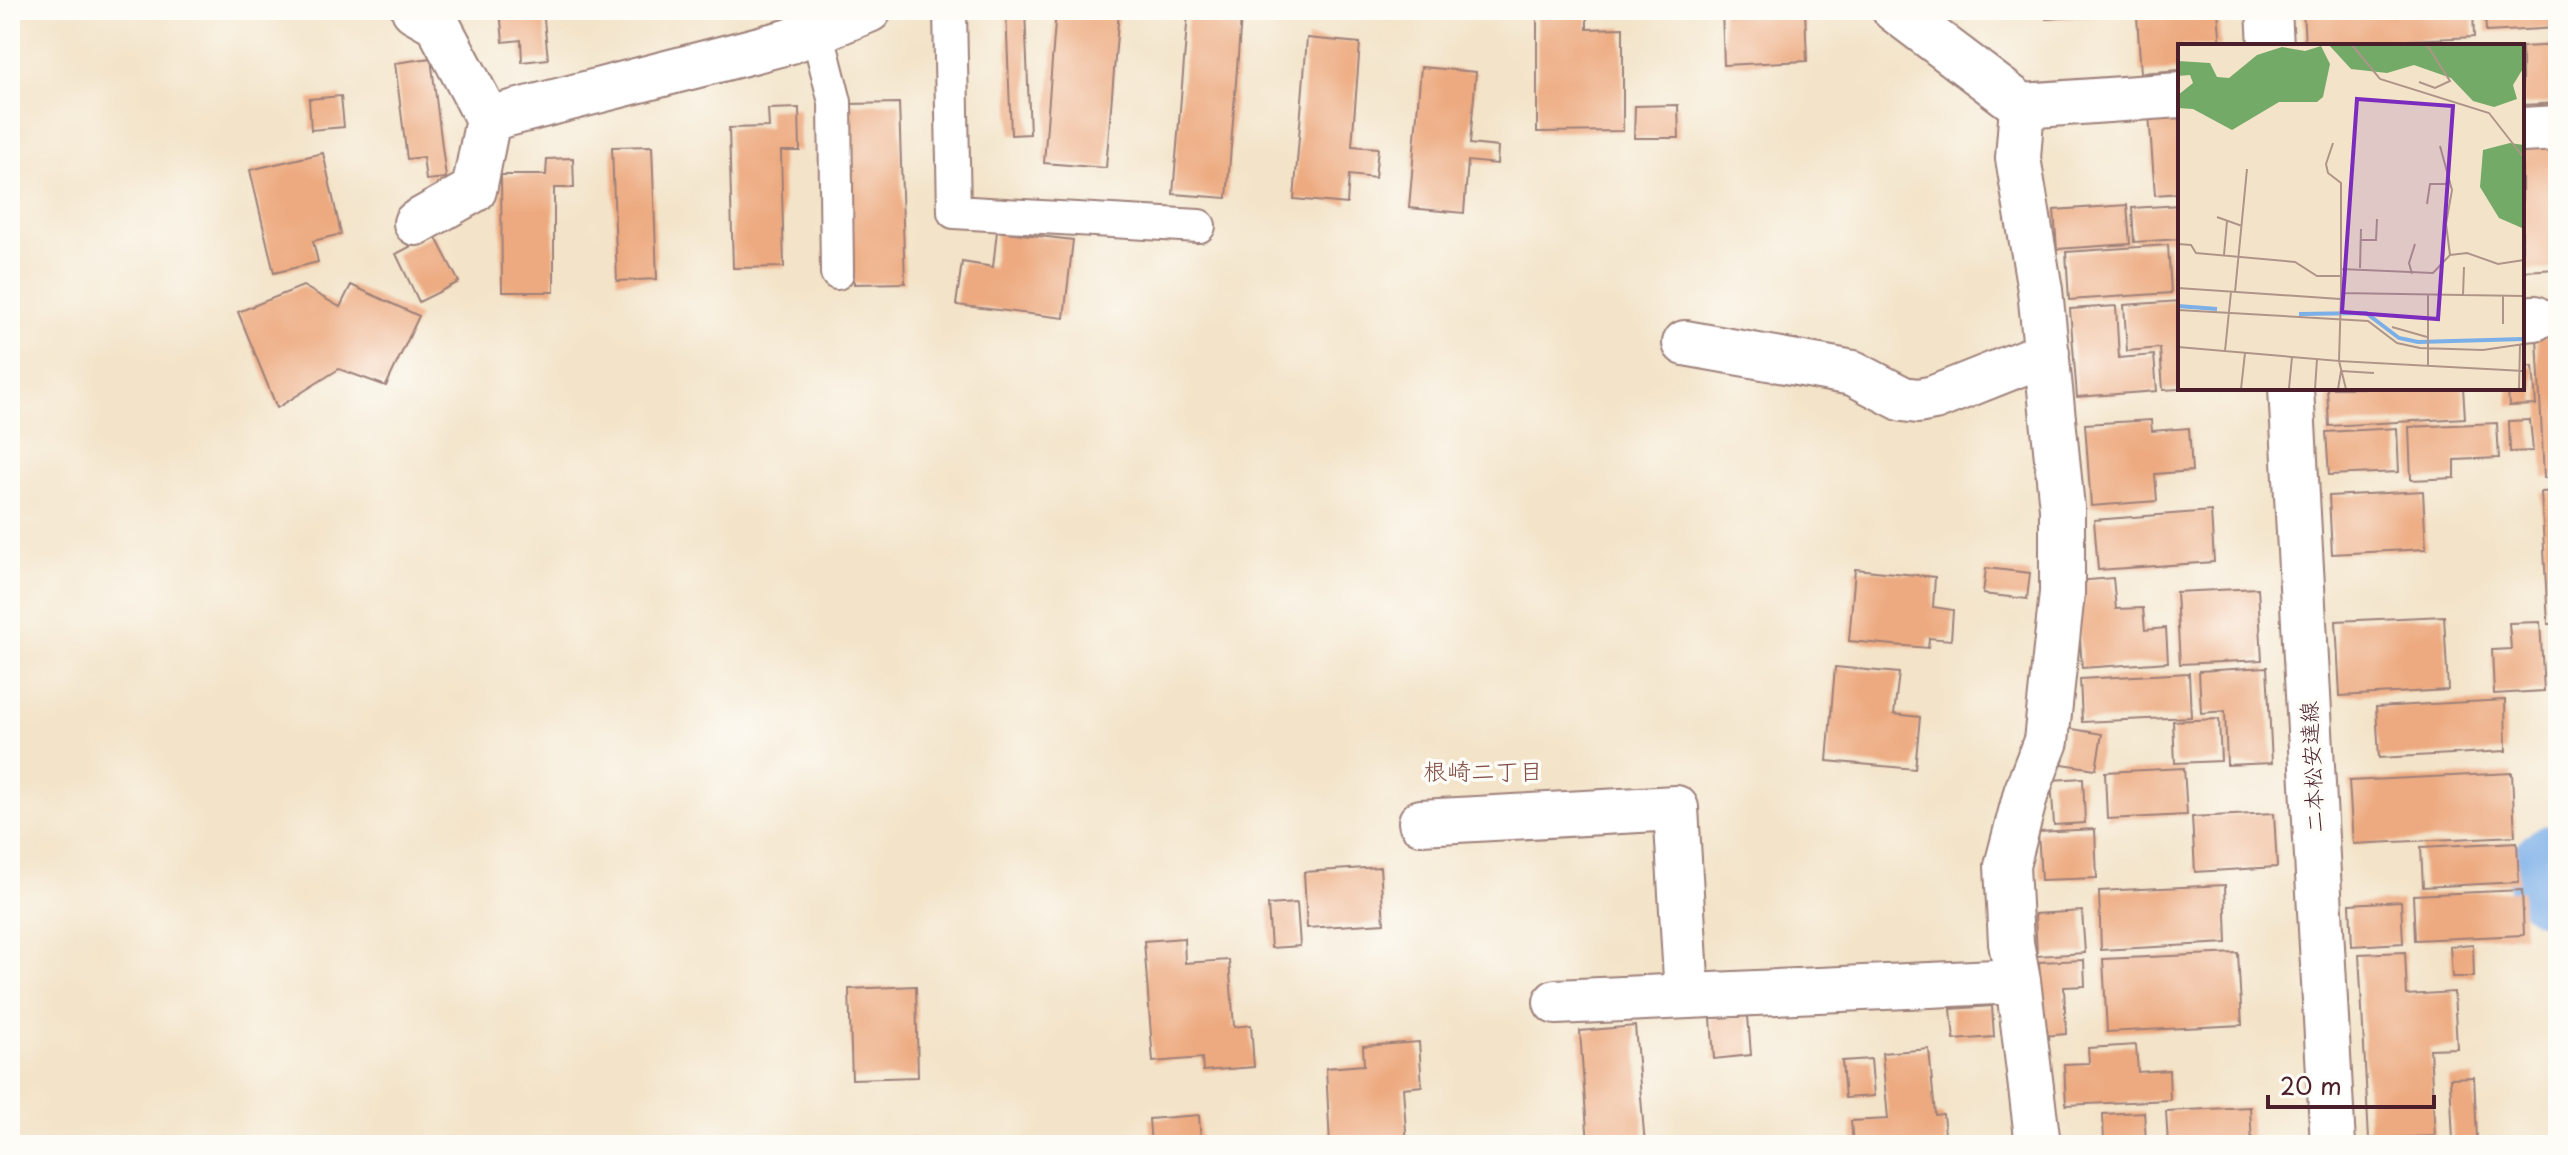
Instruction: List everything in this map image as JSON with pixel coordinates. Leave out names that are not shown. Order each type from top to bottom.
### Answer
[{"type":"street","points":[[414,10],[437,23],[488,119],[474,190],[416,223]]},
{"type":"street","points":[[1895,10],[2022,106],[2178,95]]},
{"type":"street","points":[[2269,10],[2271,44]]},
{"type":"street","points":[[488,119],[791,41],[842,18]]},
{"type":"street","points":[[2022,106],[2018,158],[2040,290],[2062,508],[2062,593],[2046,741],[2026,793],[2007,866],[2011,943],[2038,1145]]},
{"type":"street","points":[[2524,130],[2558,128]]},
{"type":"street","points":[[1685,343],[1853,373],[1903,399],[1918,401],[1934,398],[2047,353]]},
{"type":"street","name":"二本松安達線","points":[[2291,390],[2333,1145]]},
{"type":"street","points":[[1421,822],[1676,808],[1687,996]]},
{"type":"street","points":[[1556,1002],[2018,981]]},
{"type":"lane","points":[[950,10],[954,212],[1199,226]]},
{"type":"lane","points":[[837,273],[835,102],[842,18]]},
{"type":"building","points":[[500,10],[543,10],[548,59],[522,62],[521,40],[503,42]]},
{"type":"building","points":[[1006,10],[1025,10],[1030,134],[1011,135]]},
{"type":"building","points":[[1056,10],[1119,10],[1106,168],[1044,163]]},
{"type":"building","points":[[1537,10],[1587,10],[1587,29],[1623,28],[1623,131],[1537,132]]},
{"type":"building","points":[[1722,10],[1805,10],[1807,61],[1724,65]]},
{"type":"building","points":[[1988,10],[2035,10],[2035,14],[1989,17]]},
{"type":"building","points":[[2045,10],[2101,10],[2101,15],[2046,19]]},
{"type":"building","points":[[2303,10],[2473,10],[2474,37],[2305,44]]},
{"type":"building","points":[[2485,10],[2558,10],[2558,28],[2486,32]]},
{"type":"building","points":[[2218,12],[2221,44],[2178,44],[2178,70],[2141,73],[2137,17]]},
{"type":"building","points":[[1188,13],[1241,17],[1227,198],[1173,194]]},
{"type":"building","points":[[1307,38],[1360,43],[1352,146],[1378,148],[1375,178],[1349,175],[1347,204],[1294,199]]},
{"type":"building","points":[[2558,45],[2558,103],[2524,105],[2524,47]]},
{"type":"building","points":[[431,58],[446,178],[426,180],[423,157],[407,159],[395,63]]},
{"type":"building","points":[[1421,67],[1476,72],[1470,144],[1498,147],[1497,164],[1468,161],[1464,213],[1409,208]]},
{"type":"building","points":[[341,96],[344,127],[311,130],[309,99]]},
{"type":"building","points":[[899,103],[905,283],[854,284],[849,104]]},
{"type":"building","points":[[1678,105],[1679,138],[1634,138],[1635,106]]},
{"type":"building","points":[[799,108],[800,151],[781,151],[784,267],[733,268],[729,128],[769,127],[768,109]]},
{"type":"building","points":[[2178,112],[2178,193],[2155,195],[2149,114]]},
{"type":"building","points":[[652,146],[657,279],[617,281],[612,147]]},
{"type":"building","points":[[2558,146],[2558,269],[2524,271],[2524,148]]},
{"type":"building","points":[[323,153],[341,234],[313,241],[318,262],[274,273],[250,170]]},
{"type":"building","points":[[573,158],[574,188],[554,188],[554,292],[502,292],[501,175],[546,175],[547,159]]},
{"type":"building","points":[[2127,205],[2130,244],[2057,249],[2054,210]]},
{"type":"building","points":[[2178,205],[2178,239],[2134,242],[2132,208]]},
{"type":"building","points":[[997,231],[1073,240],[1064,318],[956,305],[962,262],[993,267]]},
{"type":"building","points":[[434,234],[459,282],[419,302],[396,254]]},
{"type":"building","points":[[2168,245],[2171,293],[2069,300],[2066,252]]},
{"type":"building","points":[[351,285],[419,316],[386,386],[339,369],[277,408],[238,312],[303,286],[340,307]]},
{"type":"building","points":[[2178,301],[2178,389],[2163,390],[2160,348],[2127,351],[2124,305]]},
{"type":"building","points":[[2116,306],[2119,358],[2154,355],[2157,391],[2077,397],[2070,309]]},
{"type":"building","points":[[2558,336],[2558,477],[2544,478],[2537,337]]},
{"type":"building","points":[[2533,366],[2536,405],[2509,406],[2508,390],[2524,390],[2524,367]]},
{"type":"building","points":[[2327,390],[2463,390],[2465,418],[2329,426]]},
{"type":"building","points":[[2151,420],[2152,431],[2189,428],[2192,471],[2155,474],[2157,501],[2091,506],[2085,424]]},
{"type":"building","points":[[2530,420],[2533,451],[2510,452],[2509,421]]},
{"type":"building","points":[[2497,423],[2499,458],[2455,460],[2455,478],[2411,480],[2409,427]]},
{"type":"building","points":[[2397,428],[2399,472],[2329,475],[2326,432]]},
{"type":"building","points":[[2423,491],[2426,549],[2332,554],[2329,496]]},
{"type":"building","points":[[2558,491],[2558,624],[2548,624],[2541,492]]},
{"type":"building","points":[[2211,511],[2214,562],[2098,570],[2094,520]]},
{"type":"building","points":[[1986,568],[2030,573],[2027,599],[1983,594]]},
{"type":"building","points":[[1855,569],[1935,577],[1933,607],[1953,610],[1951,640],[1929,638],[1928,648],[1849,641]]},
{"type":"building","points":[[2113,578],[2116,609],[2143,608],[2145,630],[2166,628],[2168,662],[2082,668],[2076,581]]},
{"type":"building","points":[[2258,588],[2262,660],[2180,664],[2176,592]]},
{"type":"building","points":[[2444,616],[2448,690],[2340,696],[2336,621]]},
{"type":"building","points":[[2540,622],[2544,691],[2494,694],[2492,650],[2511,649],[2509,623]]},
{"type":"building","points":[[1835,667],[1899,673],[1894,714],[1920,717],[1915,769],[1827,761]]},
{"type":"building","points":[[2267,667],[2272,763],[2227,765],[2225,711],[2201,713],[2199,671]]},
{"type":"building","points":[[2189,673],[2191,717],[2082,722],[2080,679]]},
{"type":"building","points":[[2505,700],[2506,751],[2379,758],[2376,707]]},
{"type":"building","points":[[2219,719],[2221,761],[2175,763],[2173,721]]},
{"type":"building","points":[[2067,728],[2102,734],[2096,769],[2062,764]]},
{"type":"building","points":[[2184,768],[2187,815],[2107,819],[2105,772]]},
{"type":"building","points":[[2512,773],[2515,836],[2353,844],[2349,781]]},
{"type":"building","points":[[2083,778],[2085,823],[2054,825],[2051,780]]},
{"type":"building","points":[[2274,813],[2277,867],[2195,872],[2192,817]]},
{"type":"building","points":[[2095,829],[2097,878],[2041,880],[2038,832]]},
{"type":"building","points":[[2517,842],[2519,882],[2423,887],[2421,847]]},
{"type":"building","points":[[1380,867],[1384,923],[1307,928],[1304,872]]},
{"type":"building","points":[[2225,885],[2227,943],[2101,950],[2099,891]]},
{"type":"building","points":[[2522,890],[2524,935],[2415,940],[2413,895]]},
{"type":"building","points":[[2401,901],[2403,943],[2352,946],[2350,904]]},
{"type":"building","points":[[1297,903],[1300,946],[1271,948],[1268,905]]},
{"type":"building","points":[[2082,911],[2085,953],[2037,956],[2035,914]]},
{"type":"building","points":[[1184,938],[1185,963],[1229,960],[1234,1027],[1251,1025],[1254,1067],[1203,1071],[1202,1058],[1153,1062],[1144,941]]},
{"type":"building","points":[[2473,944],[2474,977],[2452,977],[2450,946]]},
{"type":"building","points":[[2405,952],[2407,995],[2454,992],[2457,1048],[2430,1049],[2435,1136],[2369,1139],[2359,954]]},
{"type":"building","points":[[2238,953],[2242,1025],[2107,1032],[2103,959]]},
{"type":"building","points":[[2084,960],[2085,986],[2064,987],[2066,1034],[2043,1036],[2039,962]]},
{"type":"building","points":[[916,986],[918,1077],[852,1079],[849,989]]},
{"type":"building","points":[[1992,1006],[1994,1037],[1954,1040],[1951,1009]]},
{"type":"building","points":[[1748,1016],[1751,1055],[1714,1059],[1711,1018]]},
{"type":"building","points":[[1635,1026],[1645,1145],[1588,1145],[1580,1031]]},
{"type":"building","points":[[1419,1042],[1422,1086],[1403,1088],[1407,1145],[1330,1145],[1326,1068],[1364,1065],[1363,1046]]},
{"type":"building","points":[[2136,1045],[2138,1072],[2169,1070],[2170,1100],[2066,1105],[2064,1064],[2089,1063],[2088,1048]]},
{"type":"building","points":[[1929,1049],[1935,1115],[1943,1114],[1946,1145],[1853,1145],[1851,1121],[1888,1119],[1882,1053]]},
{"type":"building","points":[[1871,1059],[1874,1096],[1845,1098],[1842,1061]]},
{"type":"building","points":[[2474,1077],[2477,1139],[2453,1140],[2450,1078]]},
{"type":"building","points":[[2250,1107],[2252,1145],[2168,1145],[2166,1111]]},
{"type":"building","points":[[2144,1112],[2146,1141],[2104,1143],[2103,1114]]},
{"type":"building","points":[[1199,1115],[1201,1145],[1151,1145],[1149,1119]]},
{"type":"building","points":[[919,1138],[920,1145],[848,1143]]},
{"type":"district","name":"根崎二丁目","points":[[1483,772]]}]
